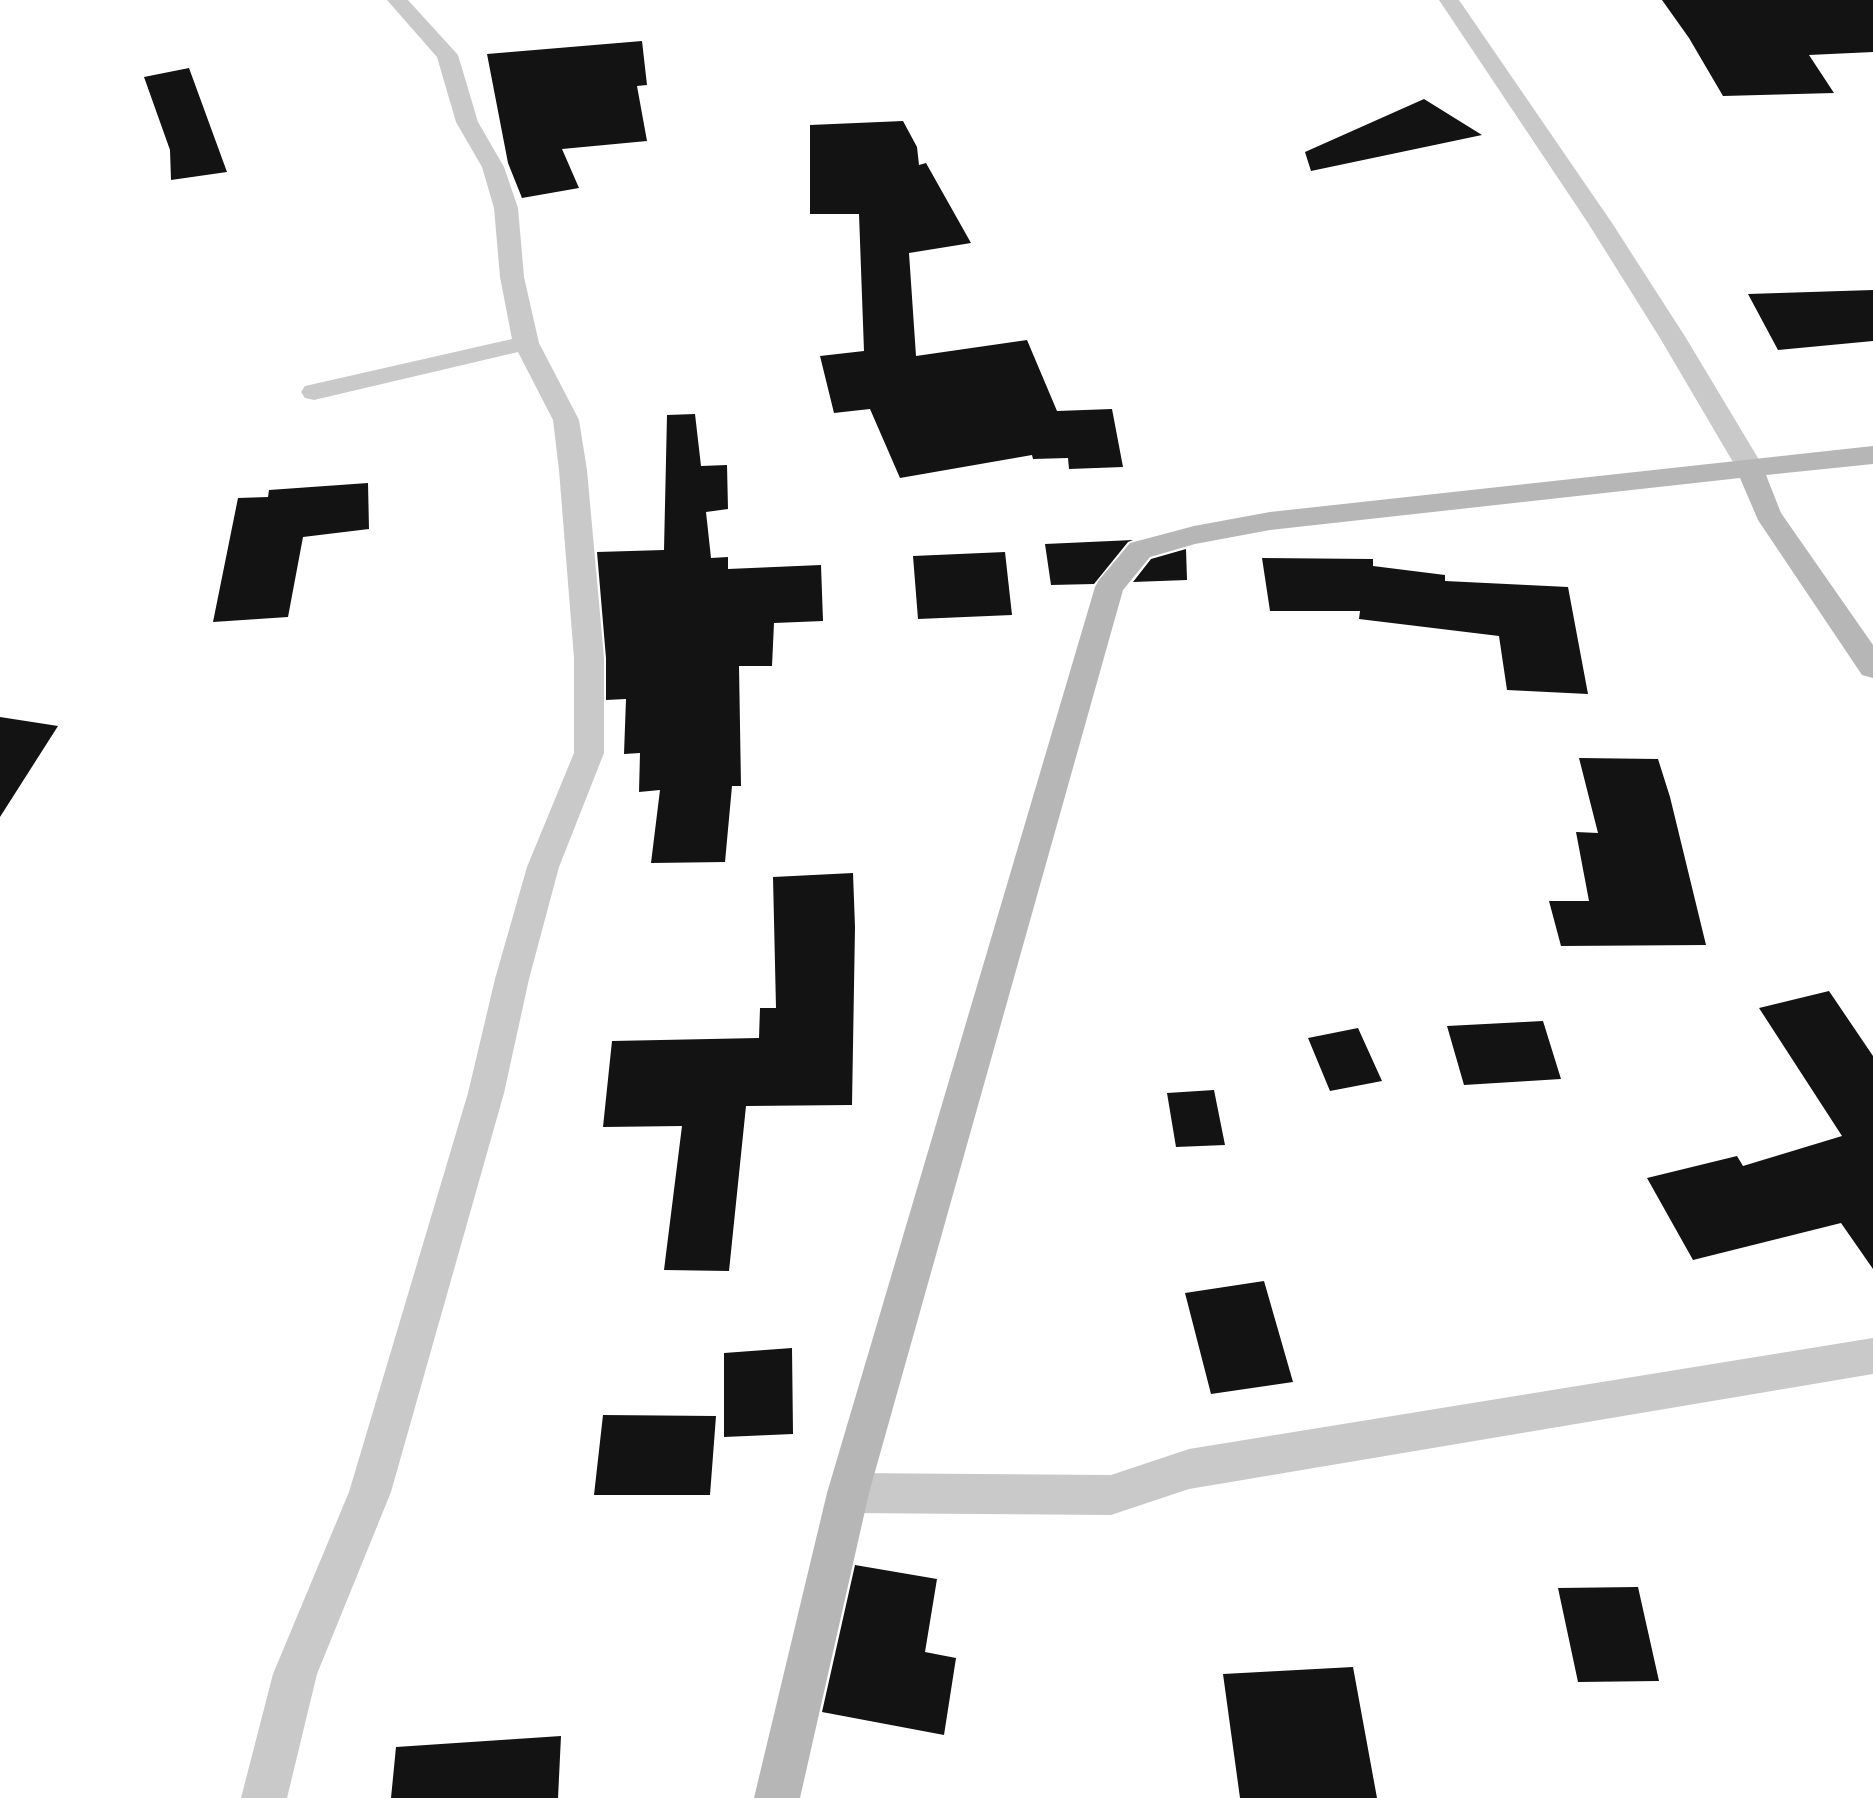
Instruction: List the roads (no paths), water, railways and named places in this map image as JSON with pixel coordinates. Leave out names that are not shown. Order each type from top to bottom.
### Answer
[{"type":"street","points":[[264,1798],[295,1674],[370,1492],[486,1093],[512,978],[543,867],[589,753],[589,658],[573,470],[566,420],[526,343],[512,278],[506,208],[493,167],[468,122],[447,56],[397,0]]},
{"type":"street","points":[[1449,0],[1674,338],[1749,468],[1768,514],[1873,668]]},
{"type":"street","points":[[314,392],[526,343]]},
{"type":"street","points":[[777,1798],[848,1493],[1109,587],[1140,550],[1194,535],[1270,521],[1873,455]]},
{"type":"street","points":[[848,1493],[1111,1495],[1189,1469],[1873,1356]]}]
